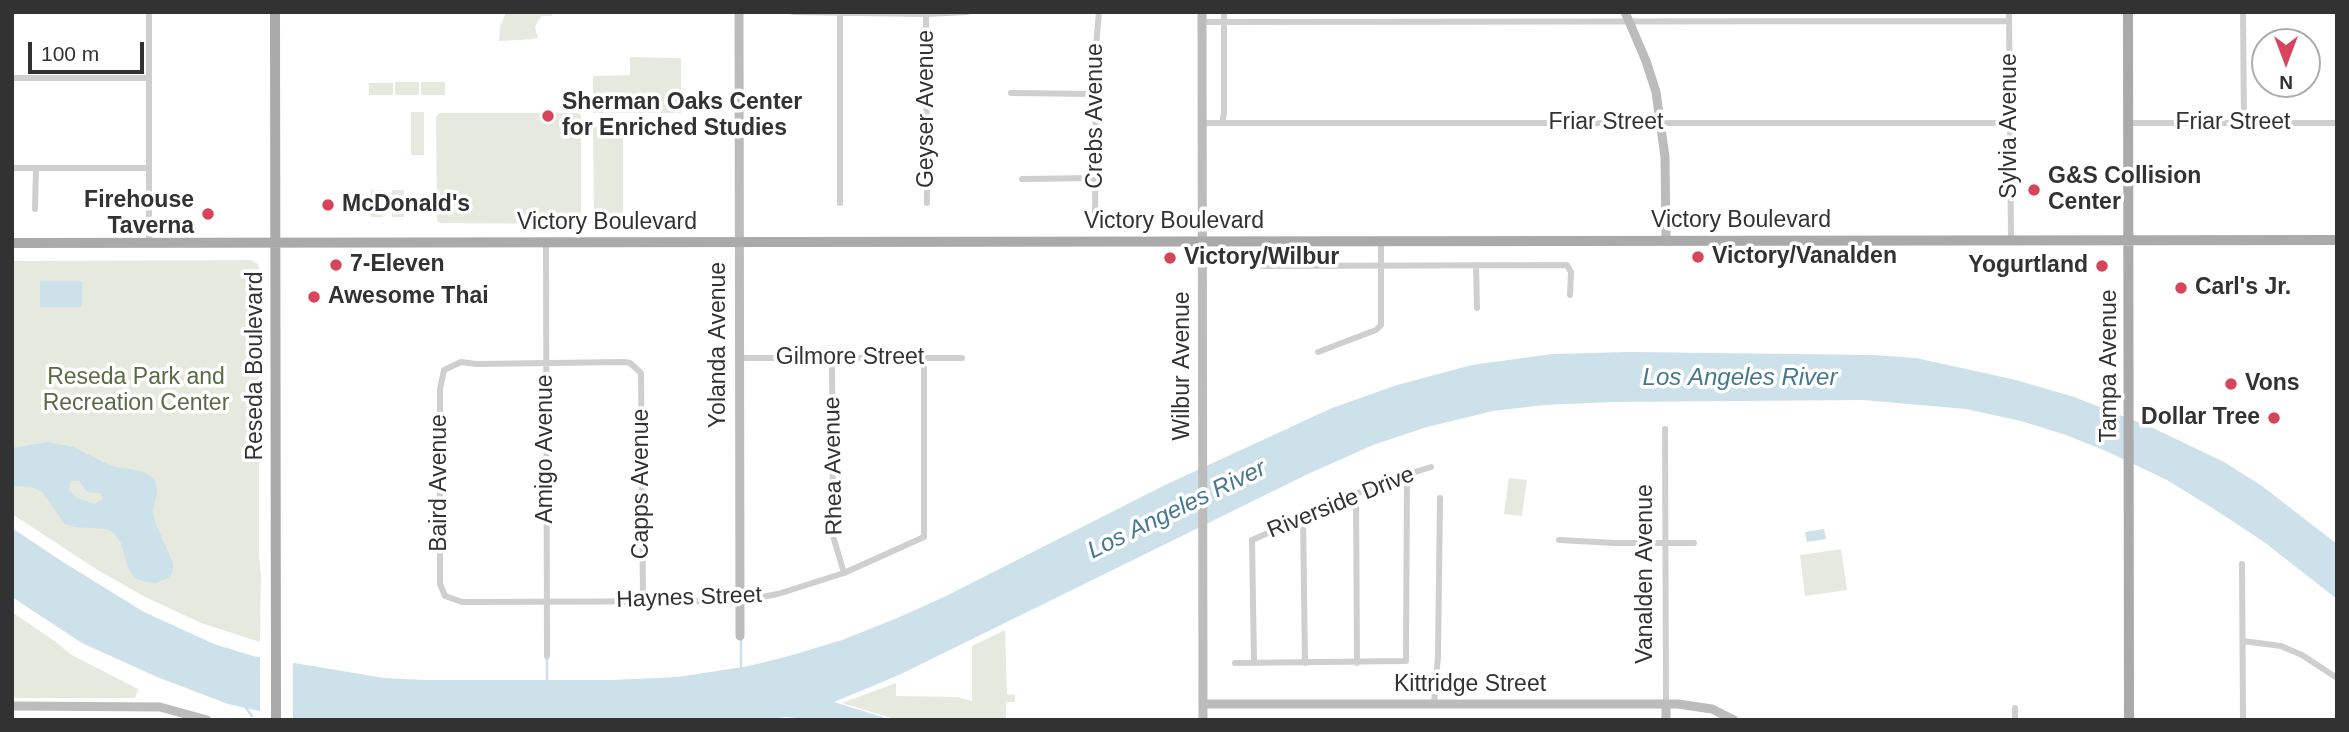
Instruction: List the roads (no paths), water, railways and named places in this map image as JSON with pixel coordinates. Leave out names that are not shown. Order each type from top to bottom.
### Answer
[{"type":"main road","name":"Reseda Boulevard","points":[[275,12],[276,720]]},
{"type":"main road","name":"Tampa Avenue","points":[[2128,12],[2129,720]]},
{"type":"main road","name":"Victory Boulevard","points":[[12,243],[2337,240]]},
{"type":"street","points":[[149,12],[149,243]]},
{"type":"street","name":"Yolanda Avenue","points":[[739,12],[740,636]]},
{"type":"street","points":[[793,12],[926,15],[967,12]]},
{"type":"street","name":"Crebs Avenue","points":[[1096,220],[1096,46],[1099,12]]},
{"type":"street","points":[[1222,123],[1224,12]]},
{"type":"street","name":"Sylvia Avenue","points":[[2009,12],[2011,240]]},
{"type":"street","points":[[2244,12],[2244,123]]},
{"type":"street","points":[[839,14],[841,203]]},
{"type":"street","name":"Geyser Avenue","points":[[926,15],[928,202]]},
{"type":"street","points":[[1202,17],[1224,22],[1628,17],[2009,21]]},
{"type":"street","name":"Wilbur Avenue","points":[[1202,17],[1203,720]]},
{"type":"street","points":[[1628,17],[1656,92],[1665,157],[1666,241]]},
{"type":"street","points":[[12,78],[149,78]]},
{"type":"street","points":[[1011,93],[1096,94]]},
{"type":"street","name":"Friar Street","points":[[1202,123],[2010,123]]},
{"type":"street","name":"Friar Street","points":[[2128,123],[2337,123]]},
{"type":"street","points":[[12,168],[149,168]]},
{"type":"street","points":[[36,168],[36,209]]},
{"type":"street","points":[[1022,178],[1095,178]]},
{"type":"street","points":[[1318,352],[1376,330],[1381,325],[1381,241]]},
{"type":"street","name":"Amigo Avenue","points":[[546,243],[547,656]]},
{"type":"street","points":[[1476,265],[1477,308]]},
{"type":"street","name":"Victory Boulevard","points":[[1263,266],[1567,265],[1570,268],[1570,295]]},
{"type":"street","name":"Gilmore Street","points":[[738,358],[962,358]]},
{"type":"street","name":"Rhea Avenue","points":[[832,358],[833,536],[844,573]]},
{"type":"street","name":"Haynes Street","points":[[445,596],[462,602],[739,601],[778,594],[844,573],[924,537],[924,358]]},
{"type":"street","name":"Baird Avenue","points":[[445,596],[440,584],[440,389],[444,370],[460,362],[546,363]]},
{"type":"street","name":"Capps Avenue","points":[[546,363],[624,362],[636,369],[643,379],[643,600]]},
{"type":"street","name":"Vanalden Avenue","points":[[1665,429],[1665,720]]},
{"type":"street","name":"Riverside Drive","points":[[1254,663],[1252,540],[1356,494],[1431,467]]},
{"type":"street","points":[[1235,663],[1406,661],[1407,474]]},
{"type":"street","points":[[1356,494],[1357,663]]},
{"type":"street","points":[[1434,704],[1438,667],[1440,498]]},
{"type":"street","points":[[1303,517],[1305,663]]},
{"type":"street","points":[[1559,540],[1694,543]]},
{"type":"street","points":[[2242,564],[2243,720]]},
{"type":"street","points":[[2242,641],[2281,646],[2302,655],[2337,678]]},
{"type":"street","name":"Kittridge Street","points":[[1203,704],[1665,704],[1712,709],[1734,720]]},
{"type":"street","points":[[12,706],[160,707],[207,720]]},
{"type":"street","points":[[2015,708],[2015,720]]},
{"type":"water","points":[[40,281],[82,281],[82,307],[40,307]]},
{"type":"water","name":"Los Angeles River","points":[[1630,352],[1916,358],[2016,380],[2074,397],[2153,428],[2224,462],[2262,486],[2337,544],[2337,599],[2264,542],[2214,509],[2167,480],[2106,451],[2021,421],[1966,409],[1863,400],[1544,405],[1493,411],[1427,427],[1373,445],[1308,474],[899,675],[834,702],[892,720],[785,717],[763,720],[298,720],[228,704],[157,677],[82,643],[12,597],[12,528],[144,612],[214,644],[253,656],[384,678],[611,680],[678,677],[749,666],[789,656],[842,640],[895,619],[1165,485],[1332,408],[1397,385],[1472,365],[1552,354]]},
{"type":"water","points":[[48,442],[73,447],[111,466],[141,471],[151,476],[156,483],[157,493],[153,510],[155,522],[173,563],[173,571],[168,578],[156,583],[135,578],[128,568],[121,543],[114,533],[107,529],[65,524],[42,492],[31,487],[12,486],[12,448]],"holes":[[[71,481],[79,481],[87,492],[100,493],[103,499],[95,504],[77,498],[69,490]]]},
{"type":"water","points":[[1824,529],[1826,539],[1807,542],[1805,532]]},
{"type":"waterway","points":[[741,639],[741,670]]},
{"type":"waterway","points":[[547,656],[547,681]]},
{"type":"waterway","points":[[246,708],[252,716]]},
{"type":"place","name":"Sherman Oaks Center for Enriched Studies","points":[[548,116]]},
{"type":"place","name":"G&S Collision Center","points":[[2034,190]]},
{"type":"place","name":"McDonald's","points":[[328,205]]},
{"type":"place","name":"Firehouse Taverna","points":[[208,214]]},
{"type":"place","name":"Victory/Vanalden","points":[[1698,257]]},
{"type":"place","name":"Victory/Wilbur","points":[[1170,258]]},
{"type":"place","name":"7-Eleven","points":[[336,265]]},
{"type":"place","name":"Yogurtland","points":[[2102,266]]},
{"type":"place","name":"Carl's Jr.","points":[[2181,288]]},
{"type":"place","name":"Awesome Thai","points":[[314,297]]},
{"type":"place","name":"Vons","points":[[2231,384]]},
{"type":"place","name":"Dollar Tree","points":[[2274,418]]},
{"type":"park label","name":"Reseda Park and Recreation Center","points":[[136,391]]}]
